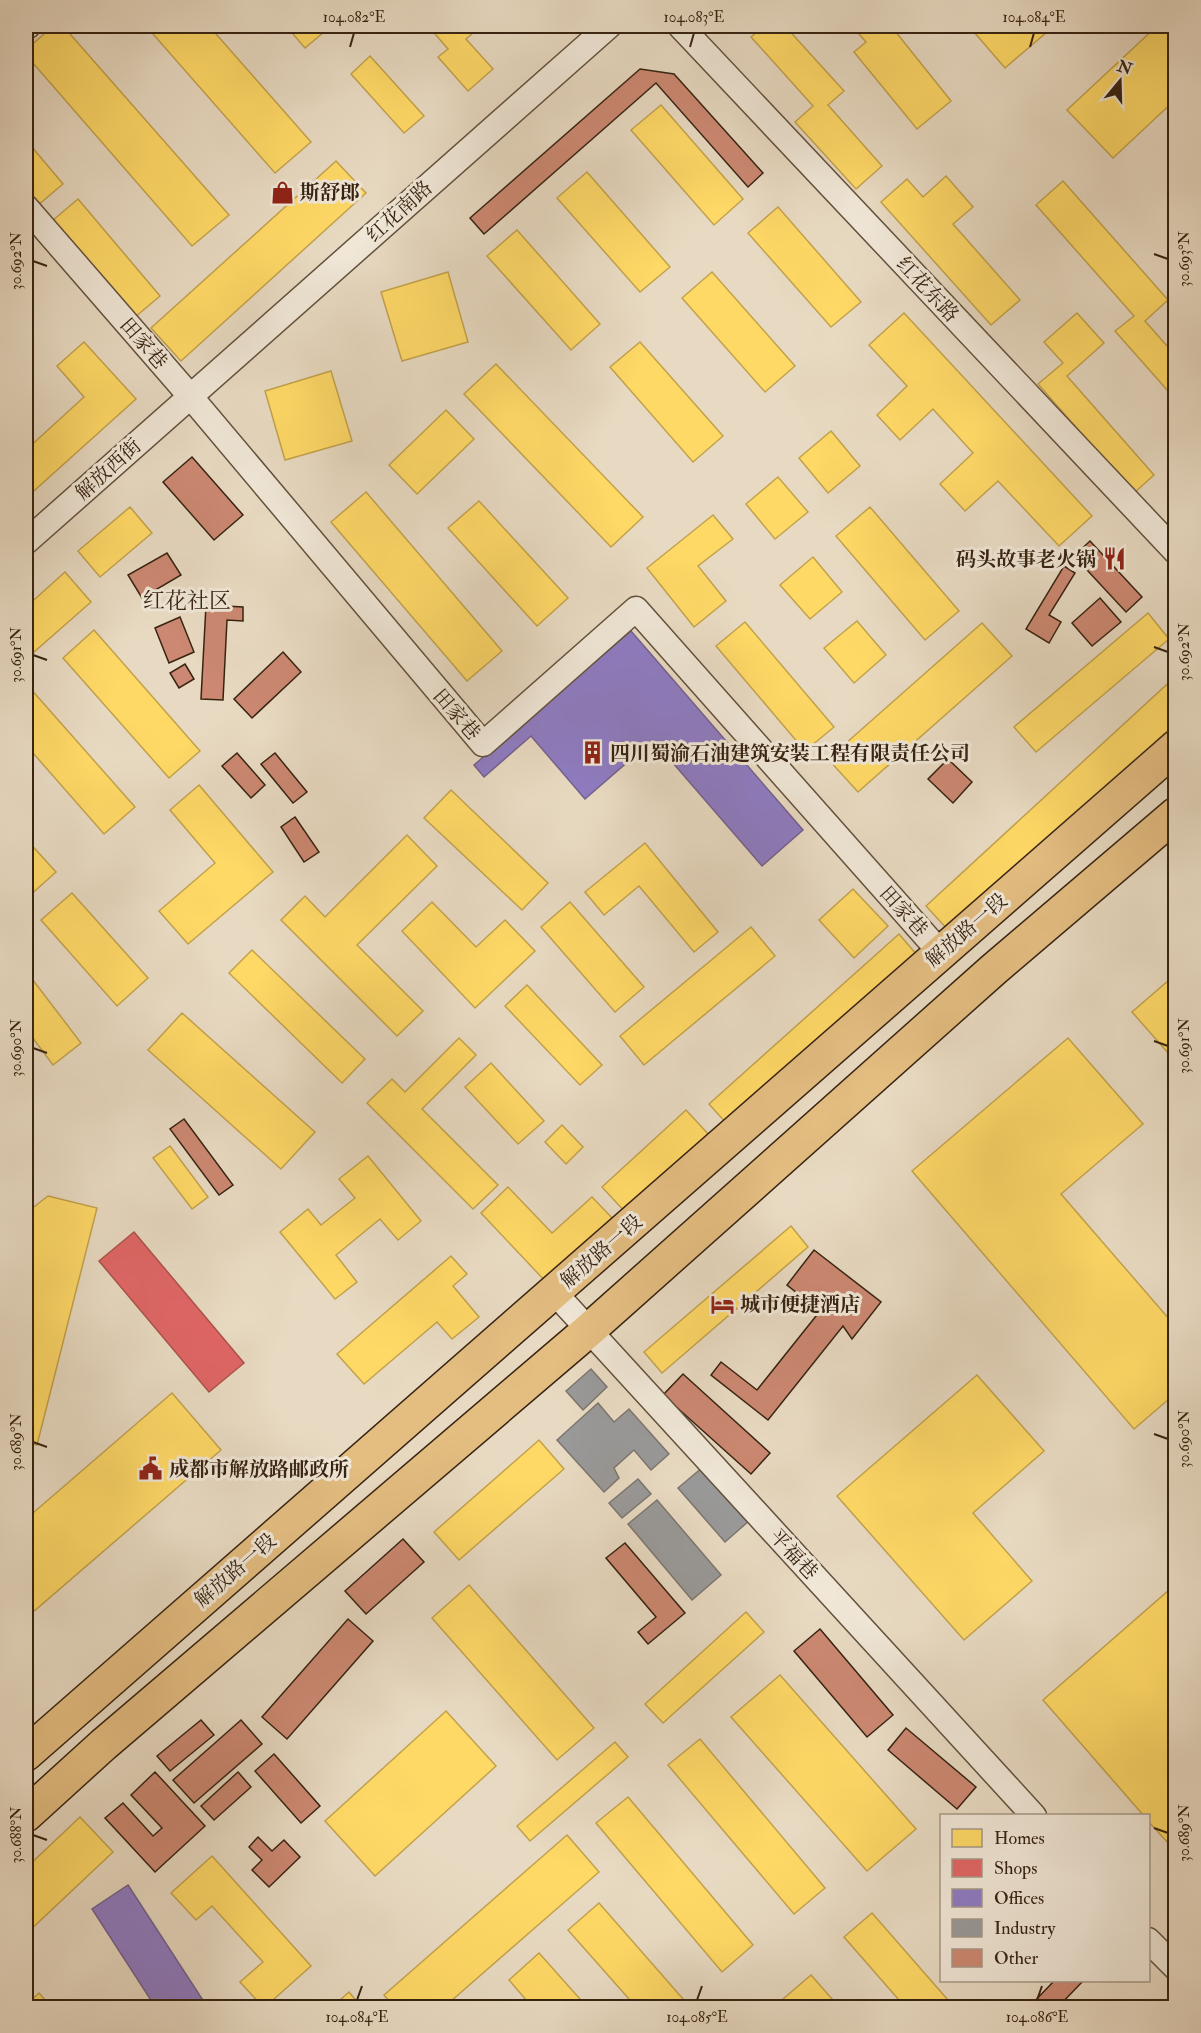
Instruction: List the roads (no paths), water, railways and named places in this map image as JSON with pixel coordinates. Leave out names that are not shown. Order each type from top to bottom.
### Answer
[{"type":"main road","name":"解放路一段","points":[[26,1754],[1176,747]]},
{"type":"main road","points":[[26,1815],[121,1730],[588,1330],[993,970],[1176,814]]},
{"type":"street","name":"红花南路","points":[[190,396],[609,26]]},
{"type":"street","name":"红花东路","points":[[680,26],[1176,552]]},
{"type":"street","name":"田家巷","points":[[26,207],[190,396],[483,744],[636,609],[940,952]]},
{"type":"street","name":"解放西街","points":[[26,542],[190,396]]},
{"type":"street","name":"平福巷","points":[[554,1292],[1033,1814]]},
{"type":"street","points":[[1150,1941],[1176,1968]]},
{"type":"place","name":"斯舒郎","points":[[282,192]]},
{"type":"place","name":"码头故事老火锅","points":[[1114,559]]},
{"type":"place","name":"四川蜀渝石油建筑安装工程有限责任公司","points":[[592,753]]},
{"type":"place","name":"城市便捷酒店","points":[[722,1304]]},
{"type":"place","name":"成都市解放路邮政所","points":[[151,1469]]},
{"type":"district","name":"红花社区","points":[[187,600]]}]
